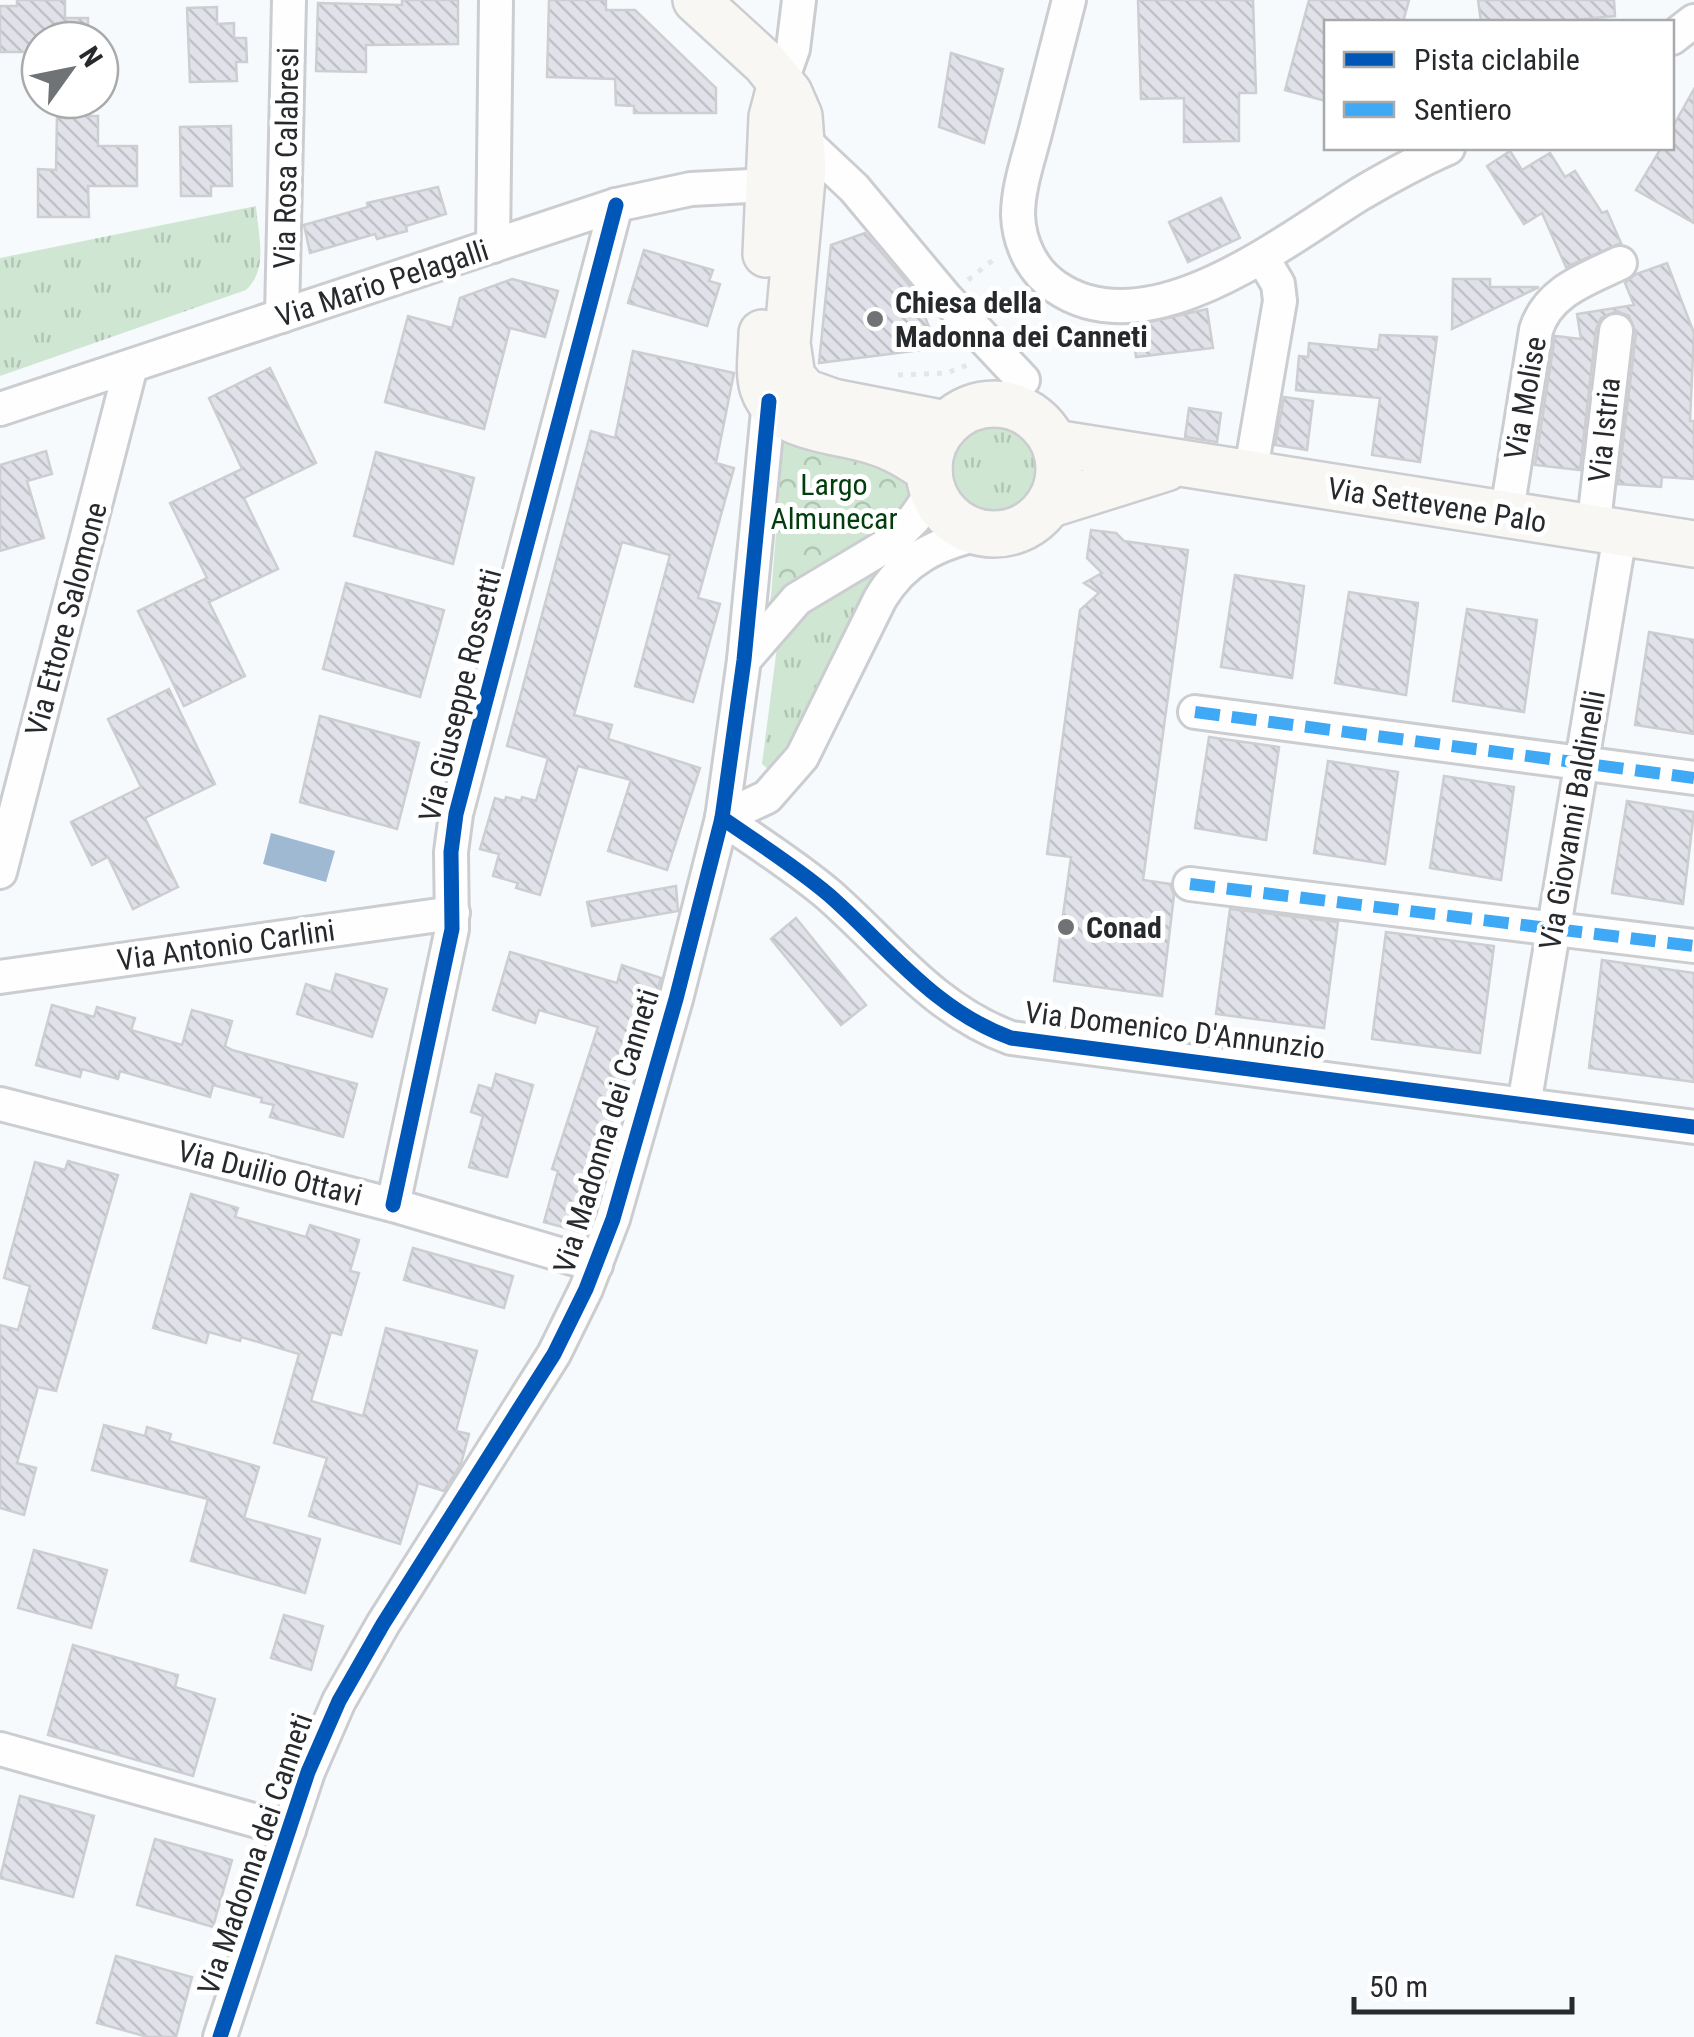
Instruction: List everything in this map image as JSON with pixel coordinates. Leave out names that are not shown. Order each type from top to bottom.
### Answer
[{"type":"street","name":"Via Rosa Calabresi","points":[[282,316],[289,0]]},
{"type":"street","points":[[493,246],[496,0]]},
{"type":"street","points":[[696,0],[734,32],[782,83],[795,105],[803,140],[787,343],[792,377],[805,392],[833,402],[946,424]]},
{"type":"street","points":[[799,0],[796,35],[772,116],[761,376],[769,401],[797,421],[876,442],[931,481],[952,518],[983,533]]},
{"type":"street","points":[[1069,0],[1021,190],[1020,238],[1035,266],[1053,285],[1081,300],[1108,304],[1150,302],[1180,294],[1262,257],[1361,194],[1444,150]]},
{"type":"street","points":[[1674,36],[1694,21]]},
{"type":"street","points":[[803,140],[854,188],[946,298],[1015,371]]},
{"type":"street","name":"Via Mario Pelagalli","points":[[0,408],[616,205],[690,189],[770,185]]},
{"type":"street","name":"Via Giuseppe Rossetti","points":[[392,1205],[449,943],[456,814],[616,205]]},
{"type":"street","points":[[1250,475],[1280,301],[1278,284],[1262,257]]},
{"type":"street","name":"Via Molise","points":[[1506,516],[1541,315],[1568,288],[1620,263]]},
{"type":"street","name":"Via Istria","points":[[1606,532],[1616,330]]},
{"type":"street","name":"Via Ettore Salomone","points":[[0,872],[131,366]]},
{"type":"street","name":"Via Madonna dei Canneti","points":[[220,2037],[318,1747],[351,1678],[554,1354],[596,1265],[622,1190],[722,818],[744,660],[769,401]]},
{"type":"street","points":[[722,818],[768,797],[802,757],[880,598],[895,577],[936,546],[1023,527],[1048,505],[1059,471],[1054,443],[1032,416],[1010,405],[980,405],[962,412],[946,424],[934,443],[931,481],[914,519],[889,544],[797,598],[744,660]]},
{"type":"street","name":"Via Settevene Palo","points":[[1054,443],[1694,544]]},
{"type":"street","name":"Via Settevene Palo","points":[[1048,505],[1180,464]]},
{"type":"street","name":"Via Giovanni Baldinelli","points":[[1524,1105],[1582,763],[1606,532]]},
{"type":"street","points":[[1196,712],[1694,778]]},
{"type":"street","name":"Via Domenico D'Annunzio","points":[[722,818],[829,896],[935,995],[996,1032],[1046,1044],[1694,1127]]},
{"type":"street","points":[[1190,884],[1694,946]]},
{"type":"street","name":"Via Antonio Carlini","points":[[0,977],[453,913]]},
{"type":"street","name":"Via Duilio Ottavi","points":[[0,1104],[392,1205],[596,1265]]},
{"type":"street","points":[[0,1750],[289,1830]]},
{"type":"path","points":[[946,298],[1020,238]]},
{"type":"path","points":[[876,410],[894,375],[948,373],[978,361],[1015,371]]},
{"type":"green space","points":[[256,206],[260,262],[246,290],[0,376],[0,258]]},
{"type":"green space","name":"Largo Almunecar","points":[[995,417],[1014,421],[1030,431],[1040,447],[1044,466],[1040,485],[1030,501],[1014,511],[995,515],[976,511],[960,501],[950,485],[946,466],[950,447],[960,431],[976,421]]},
{"type":"green space","name":"Largo Almunecar","points":[[784,432],[891,461],[915,486],[901,518],[889,529],[805,576],[770,608]]},
{"type":"green space","name":"Largo Almunecar","points":[[881,566],[886,574],[778,767],[768,769],[762,764],[778,639],[793,616]]},
{"type":"water","points":[[271,833],[335,851],[326,882],[263,864]]},
{"type":"building","points":[[17,0],[65,0],[65,18],[88,20],[20,20],[20,52],[0,52],[0,6],[17,6]]},
{"type":"building","points":[[402,0],[458,0],[458,44],[366,45],[366,72],[316,71],[318,3],[402,5]]},
{"type":"building","points":[[549,0],[606,0],[606,10],[635,10],[716,88],[716,113],[634,113],[634,106],[616,105],[615,79],[547,77]]},
{"type":"building","points":[[1138,0],[1253,0],[1256,93],[1239,93],[1239,141],[1184,142],[1184,98],[1141,99]]},
{"type":"building","points":[[1309,0],[1409,0],[1404,20],[1324,20],[1324,100],[1285,90]]},
{"type":"building","points":[[1478,0],[1614,0],[1615,16],[1481,20]]},
{"type":"building","points":[[217,7],[217,24],[234,23],[234,38],[246,38],[247,62],[236,62],[237,81],[190,82],[187,8]]},
{"type":"building","points":[[951,53],[1003,69],[984,143],[939,127]]},
{"type":"building","points":[[1694,89],[1694,223],[1636,190],[1660,150],[1674,150],[1674,124]]},
{"type":"building","points":[[57,120],[98,120],[98,146],[137,146],[137,186],[88,186],[89,217],[38,217],[38,169],[56,170]]},
{"type":"building","points":[[231,126],[232,186],[211,186],[211,196],[181,196],[180,127]]},
{"type":"building","points":[[1510,151],[1522,170],[1550,153],[1565,177],[1575,171],[1602,213],[1607,211],[1621,243],[1566,267],[1542,213],[1524,224],[1487,166]]},
{"type":"building","points":[[438,187],[446,214],[406,226],[407,231],[377,239],[375,234],[310,253],[304,225],[368,207],[367,203]]},
{"type":"building","points":[[1221,198],[1240,238],[1188,262],[1169,222]]},
{"type":"building","name":"Chiesa della Madonna dei Canneti","points":[[865,233],[916,293],[937,348],[819,363],[831,245]]},
{"type":"building","points":[[644,250],[713,270],[709,281],[720,284],[707,326],[628,303]]},
{"type":"building","points":[[1667,263],[1694,333],[1690,421],[1694,421],[1694,479],[1662,477],[1661,487],[1618,484],[1636,333],[1629,316],[1617,311],[1601,318],[1596,329],[1580,470],[1535,465],[1555,336],[1581,339],[1577,314],[1634,305],[1625,283],[1636,274]]},
{"type":"building","points":[[512,279],[558,291],[545,337],[510,328],[484,429],[385,402],[408,316],[452,328],[460,298]]},
{"type":"building","points":[[1453,279],[1490,279],[1490,287],[1539,287],[1452,329]]},
{"type":"building","points":[[1207,309],[1213,348],[1136,357],[1132,326]]},
{"type":"building","points":[[1380,335],[1437,337],[1420,462],[1372,455],[1380,398],[1296,390],[1299,356],[1308,357],[1309,343],[1378,350]]},
{"type":"building","points":[[633,351],[734,373],[716,463],[734,468],[698,598],[720,604],[693,702],[635,686],[670,555],[622,542],[574,715],[612,725],[608,739],[700,768],[667,870],[608,851],[631,780],[578,766],[540,895],[493,876],[499,854],[480,849],[495,798],[536,801],[548,758],[507,746],[591,431],[615,438]]},
{"type":"building","points":[[270,368],[316,463],[244,498],[278,569],[209,602],[245,676],[184,706],[138,611],[207,578],[170,503],[242,469],[209,398]]},
{"type":"building","points":[[1284,397],[1313,401],[1307,450],[1275,445]]},
{"type":"building","points":[[1189,408],[1221,413],[1217,442],[1185,437]]},
{"type":"building","points":[[46,451],[52,474],[27,481],[44,538],[0,551],[0,465]]},
{"type":"building","points":[[376,452],[474,478],[453,564],[354,536]]},
{"type":"building","points":[[1091,530],[1116,533],[1124,541],[1188,550],[1143,880],[1170,884],[1174,895],[1162,996],[1054,981],[1071,857],[1047,854],[1080,610],[1099,593],[1084,583],[1102,573],[1087,558]]},
{"type":"building","points":[[1235,575],[1304,586],[1292,678],[1221,667]]},
{"type":"building","points":[[346,583],[444,610],[420,697],[323,669]]},
{"type":"building","points":[[1349,592],[1418,603],[1406,695],[1335,683]]},
{"type":"building","points":[[1467,609],[1537,620],[1524,712],[1453,701]]},
{"type":"building","points":[[1649,632],[1694,640],[1694,734],[1635,725]]},
{"type":"building","points":[[169,689],[215,784],[145,818],[178,887],[133,909],[108,857],[92,865],[71,822],[141,787],[108,719]]},
{"type":"building","points":[[320,716],[419,743],[397,829],[300,802]]},
{"type":"building","points":[[1209,737],[1279,747],[1266,840],[1195,828]]},
{"type":"building","points":[[1328,761],[1398,772],[1385,864],[1314,853]]},
{"type":"building","points":[[1444,776],[1514,787],[1501,880],[1430,868]]},
{"type":"building","points":[[1627,801],[1694,812],[1683,904],[1612,893]]},
{"type":"building","points":[[676,886],[678,911],[592,926],[587,902]]},
{"type":"building","points":[[1230,909],[1338,922],[1324,1028],[1216,1014]]},
{"type":"building","points":[[796,918],[866,1005],[841,1025],[771,939]]},
{"type":"building","points":[[1386,932],[1494,946],[1480,1053],[1372,1039]]},
{"type":"building","points":[[510,952],[617,983],[622,965],[661,978],[638,1057],[633,1055],[598,1166],[581,1232],[544,1222],[558,1171],[552,1169],[598,1027],[539,1010],[535,1023],[493,1010]]},
{"type":"building","points":[[1602,960],[1694,973],[1694,1082],[1589,1068]]},
{"type":"building","points":[[336,974],[387,989],[372,1037],[297,1014],[306,984],[331,992]]},
{"type":"building","points":[[52,1005],[94,1017],[97,1007],[135,1018],[131,1030],[182,1045],[192,1010],[232,1021],[225,1046],[232,1050],[357,1084],[343,1137],[270,1117],[274,1105],[261,1102],[262,1098],[213,1085],[210,1097],[120,1071],[118,1079],[82,1069],[80,1077],[36,1065]]},
{"type":"building","points":[[496,1074],[533,1085],[507,1177],[469,1167],[483,1116],[471,1112],[479,1085],[492,1089]]},
{"type":"building","points":[[68,1161],[118,1175],[56,1391],[38,1387],[17,1463],[36,1468],[24,1515],[0,1508],[0,1325],[18,1330],[30,1286],[4,1278],[35,1162],[65,1170]]},
{"type":"building","points":[[191,1194],[238,1208],[235,1217],[306,1237],[310,1225],[359,1240],[350,1271],[359,1273],[341,1335],[331,1332],[311,1401],[363,1416],[386,1328],[477,1351],[456,1431],[469,1434],[461,1464],[444,1491],[418,1483],[400,1544],[309,1516],[327,1458],[274,1443],[299,1354],[241,1337],[240,1341],[209,1332],[206,1343],[153,1328]]},
{"type":"building","points":[[413,1248],[513,1276],[504,1308],[404,1280]]},
{"type":"building","points":[[104,1425],[145,1436],[147,1427],[171,1434],[169,1441],[259,1467],[244,1518],[320,1539],[305,1593],[191,1561],[208,1499],[92,1470]]},
{"type":"building","points":[[34,1550],[107,1570],[91,1628],[18,1608]]},
{"type":"building","points":[[284,1615],[323,1626],[311,1670],[271,1658]]},
{"type":"building","points":[[73,1645],[178,1675],[175,1687],[215,1699],[193,1776],[48,1735]]},
{"type":"building","points":[[20,1796],[94,1816],[73,1897],[0,1878]]},
{"type":"building","points":[[155,1839],[232,1860],[213,1927],[137,1905]]},
{"type":"building","points":[[116,1956],[192,1977],[176,2037],[148,2037],[97,2023]]},
{"type":"marked path","points":[[1195,712],[1694,778]]},
{"type":"marked path","points":[[1190,884],[1694,946]]},
{"type":"cycle path","points":[[393,1205],[452,929],[451,852],[456,814],[616,205]]},
{"type":"cycle path","points":[[220,2037],[308,1772],[339,1701],[383,1624],[554,1354],[586,1289],[613,1219],[676,999],[722,818],[744,660],[769,401]]},
{"type":"cycle path","points":[[722,818],[829,895],[935,994],[983,1026],[1011,1038],[1694,1127]]},
{"type":"place","name":"Chiesa della Madonna dei Canneti","points":[[875,319]]},
{"type":"place","name":"Conad","points":[[1066,927]]}]
